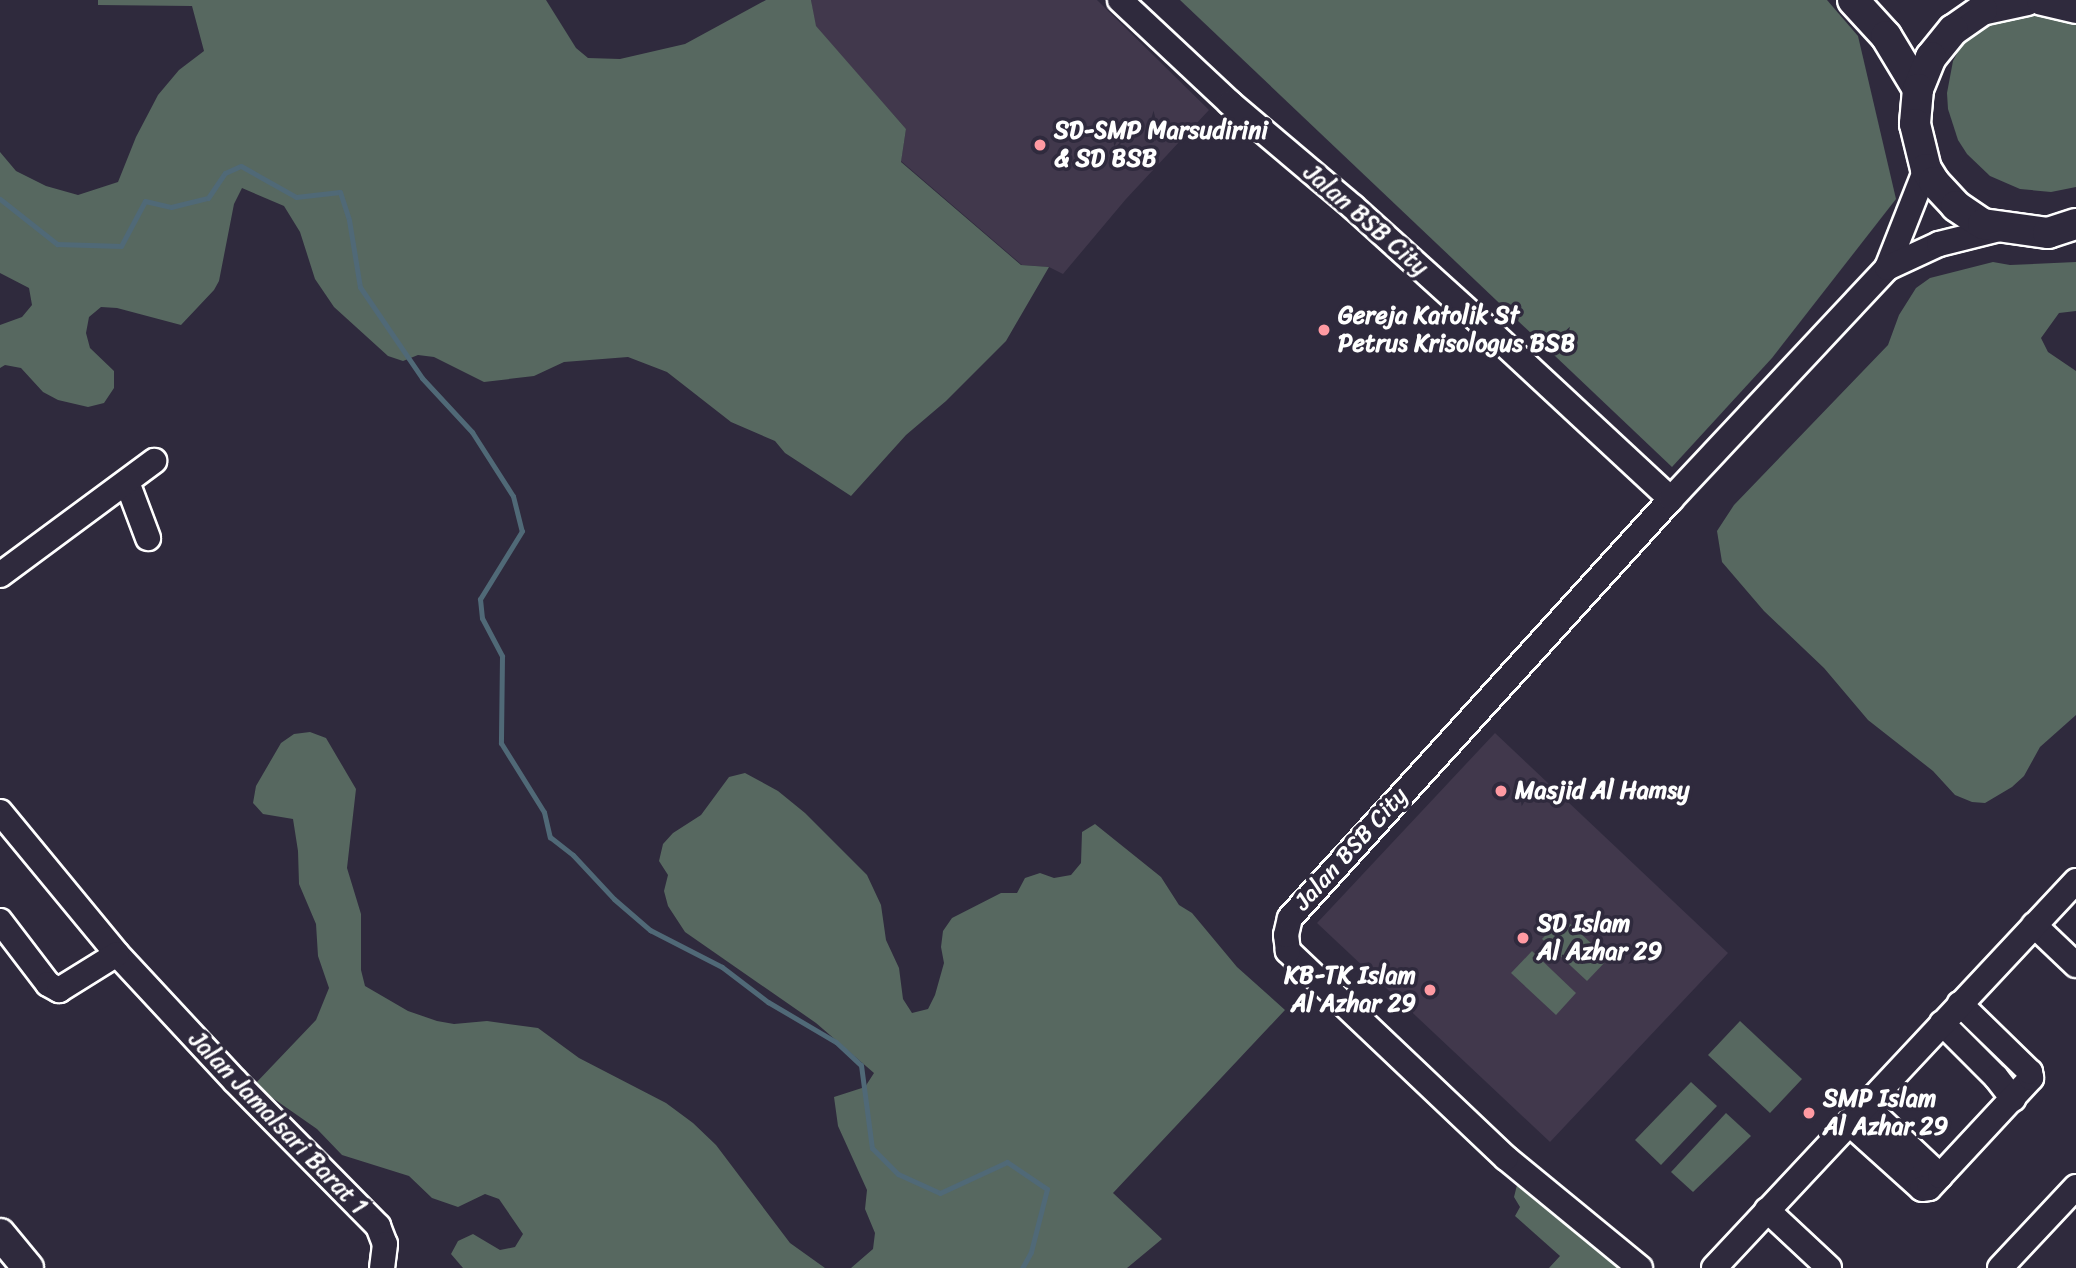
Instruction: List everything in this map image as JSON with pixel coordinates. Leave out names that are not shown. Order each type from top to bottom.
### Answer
[{"type":"main road","points":[[1853,0],[1886,36],[1918,89]]},
{"type":"main road","points":[[2027,0],[2015,0],[1982,10],[1954,30],[1931,57],[1918,89],[1915,124],[1926,169],[1956,206],[1983,224],[2062,235],[2076,225]]},
{"type":"main road","points":[[0,1234],[28,1268]]},
{"type":"street","name":"Jalan BSB City","points":[[1119,0],[1230,103],[1353,207],[1477,319],[1671,499]]},
{"type":"street","name":"Jalan BSB City","points":[[1640,1268],[1486,1139],[1287,951],[1286,935],[1293,913],[1671,499],[1887,268],[1926,169]]},
{"type":"street","name":"Jalan BSB City","points":[[1887,268],[1939,244],[2003,228]]},
{"type":"street","points":[[0,575],[154,461]]},
{"type":"street","points":[[127,482],[148,538]]},
{"type":"street","name":"Jalan Jamalsari Barat 1","points":[[0,812],[117,954],[235,1081],[377,1226],[385,1244],[382,1268]]},
{"type":"street","points":[[1714,1268],[2076,881]]},
{"type":"street","points":[[0,921],[48,984],[58,990],[117,954]]},
{"type":"street","points":[[2034,925],[2076,965]]},
{"type":"street","points":[[1857,1114],[1922,1189],[1929,1188],[2031,1080],[2030,1072],[1960,1004]]},
{"type":"street","points":[[1942,1023],[1996,1077],[2013,1099]]},
{"type":"street","points":[[2000,1268],[2076,1187]]},
{"type":"street","points":[[1767,1210],[1829,1268]]},
{"type":"shaded area","name":"SD-SMP Marsudirini & SD BSB","points":[[811,0],[1097,0],[1209,110],[1126,199],[1063,274],[1049,267],[1022,265],[901,161],[906,129],[815,26]]},
{"type":"shaded area","name":"SD Islam Al Azhar 29","points":[[1495,733],[1728,953],[1550,1142],[1317,923]]},
{"type":"green space","points":[[98,0],[546,0],[576,48],[588,58],[620,59],[685,44],[766,0],[811,0],[816,26],[906,129],[901,162],[1021,265],[1049,267],[1006,341],[946,401],[906,435],[851,496],[785,453],[775,441],[731,422],[667,372],[628,357],[564,362],[534,376],[484,382],[434,357],[418,355],[403,361],[388,356],[334,307],[315,279],[300,232],[284,206],[242,188],[234,204],[219,281],[214,290],[181,325],[117,308],[101,307],[89,317],[86,333],[90,348],[114,371],[114,388],[104,403],[88,407],[58,400],[43,392],[21,368],[5,365],[0,368],[0,325],[22,317],[32,305],[29,288],[0,273],[0,152],[16,171],[46,186],[78,195],[118,182],[136,137],[158,95],[179,70],[204,51],[192,6],[98,5]]},
{"type":"green space","points":[[1180,0],[1827,0],[1858,36],[1896,199],[1772,358],[1672,467]]},
{"type":"green space","points":[[2076,1],[2076,187],[2051,192],[2020,189],[1990,176],[1967,154],[1958,140],[1948,109],[1947,93],[1953,61],[1968,33],[2007,4]]},
{"type":"green space","points":[[1993,262],[2010,265],[2076,262],[2076,311],[2059,313],[2041,338],[2048,352],[2076,371],[2076,715],[2040,747],[2024,776],[2012,787],[1985,803],[1972,802],[1955,795],[1933,771],[1868,720],[1824,668],[1764,611],[1722,562],[1717,531],[1734,505],[1888,345],[1899,315],[1916,288],[1930,278]]},
{"type":"green space","points":[[310,732],[326,738],[356,789],[347,868],[361,914],[361,970],[365,986],[408,1011],[437,1021],[454,1024],[487,1021],[538,1028],[579,1058],[666,1103],[716,1145],[790,1243],[825,1268],[463,1268],[451,1254],[458,1241],[473,1234],[500,1250],[515,1247],[523,1234],[499,1199],[485,1194],[458,1207],[432,1198],[409,1176],[342,1155],[317,1129],[254,1085],[316,1020],[329,988],[318,956],[316,924],[299,884],[293,819],[263,814],[253,803],[256,786],[281,743],[294,734]]},
{"type":"green space","points":[[745,773],[778,791],[805,813],[867,875],[881,905],[886,940],[899,968],[903,999],[912,1013],[928,1009],[935,995],[944,963],[941,947],[943,931],[952,918],[1001,893],[1017,893],[1025,878],[1040,873],[1054,878],[1071,875],[1081,863],[1082,832],[1095,824],[1161,877],[1179,905],[1192,913],[1237,967],[1285,1010],[1113,1193],[1162,1239],[1127,1268],[851,1268],[873,1249],[875,1233],[865,1209],[867,1190],[838,1126],[834,1097],[865,1087],[874,1073],[816,1023],[685,932],[668,906],[664,891],[668,875],[659,861],[663,844],[673,833],[701,815],[729,777]]},
{"type":"green space","points":[[1563,917],[1608,959],[1587,981],[1542,939]]},
{"type":"green space","points":[[1532,951],[1576,993],[1556,1015],[1511,973]]},
{"type":"green space","points":[[1740,1021],[1802,1079],[1770,1113],[1708,1055]]},
{"type":"green space","points":[[1691,1082],[1717,1106],[1661,1165],[1635,1140]]},
{"type":"green space","points":[[1726,1113],[1751,1136],[1693,1192],[1671,1172]]},
{"type":"green space","points":[[1517,1185],[1528,1190],[1589,1237],[1620,1268],[1549,1268],[1560,1256],[1515,1216],[1520,1207],[1514,1197]]},
{"type":"waterway","points":[[0,199],[57,244],[121,246],[145,201],[171,207],[208,198],[225,173],[241,166],[296,197],[340,192],[349,220],[360,287],[422,378],[472,432],[513,496],[522,531],[480,599],[482,618],[502,656],[501,743],[544,812],[550,837],[573,855],[614,899],[650,930],[722,967],[768,1002],[836,1042],[861,1065],[872,1148],[898,1174],[940,1193],[1007,1162],[1047,1189],[1031,1252],[1022,1268]]},
{"type":"place","name":"SD-SMP Marsudirini & SD BSB","points":[[1040,145]]},
{"type":"place","name":"Gereja Katolik St Petrus Krisologus BSB","points":[[1324,330]]},
{"type":"place","name":"Masjid Al Hamsy","points":[[1501,791]]},
{"type":"place","name":"SD Islam Al Azhar 29","points":[[1523,938]]},
{"type":"place","name":"KB-TK Islam Al Azhar 29","points":[[1430,990]]},
{"type":"place","name":"SMP Islam Al Azhar 29","points":[[1809,1113]]}]
